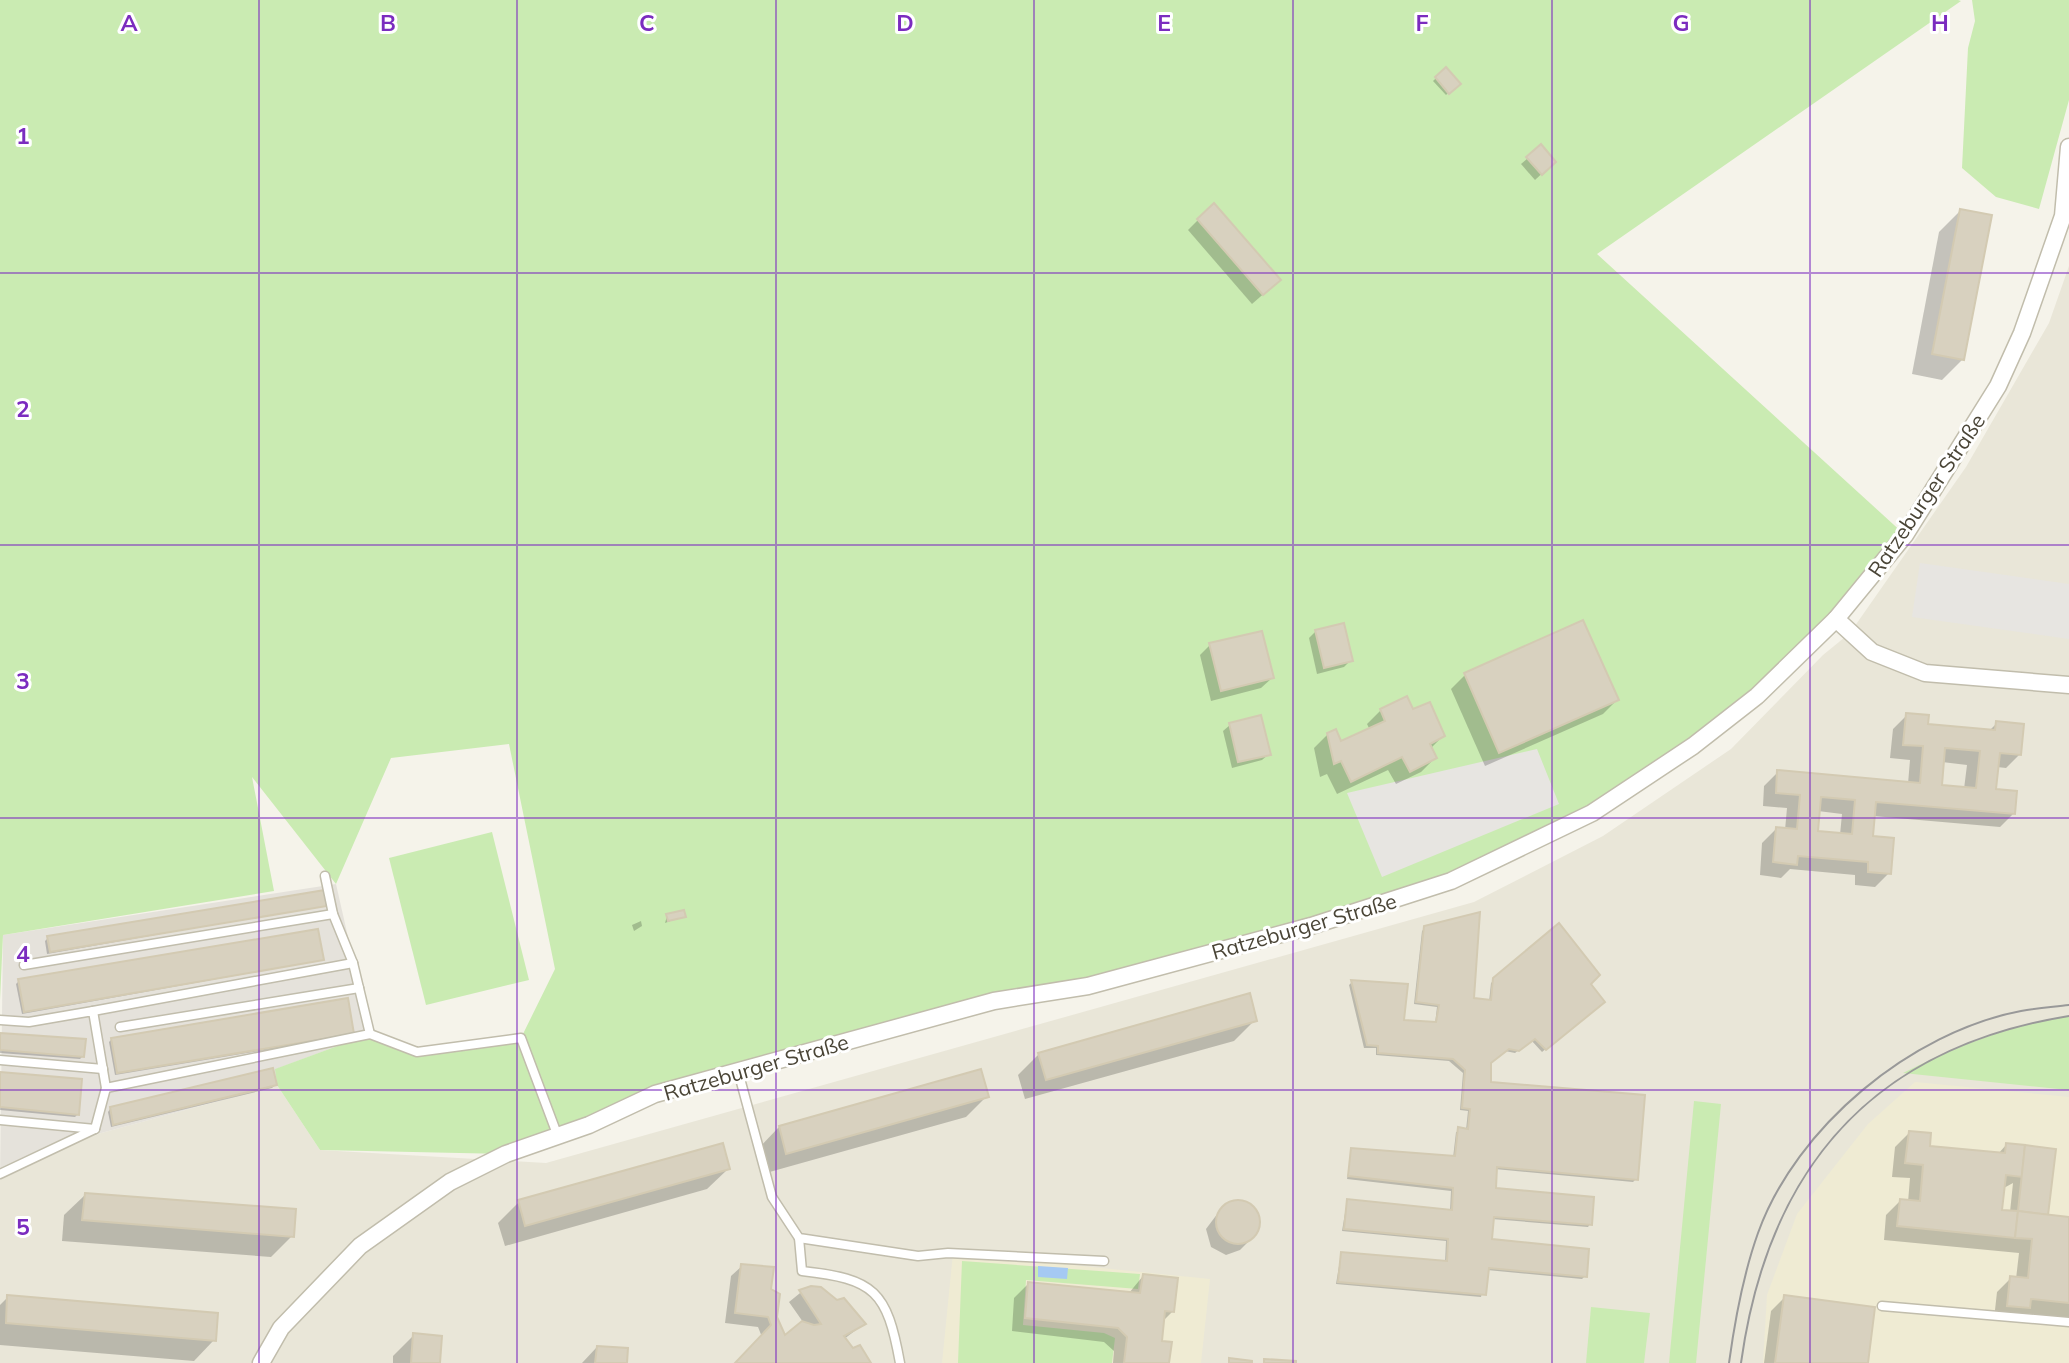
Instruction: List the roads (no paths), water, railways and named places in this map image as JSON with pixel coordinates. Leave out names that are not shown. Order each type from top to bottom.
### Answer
[{"type":"street","name":"Ratzeburger Straße","points":[[261,1363],[281,1328],[360,1246],[450,1182],[506,1154],[589,1125],[655,1094],[994,1001],[1088,986],[1311,926],[1451,881],[1592,813],[1693,746],[1757,696],[1836,619],[1905,535],[1998,386],[2062,245],[2069,150]]},
{"type":"street","points":[[1836,619],[1872,652],[1925,673],[2069,685]]},
{"type":"lane","points":[[325,876],[333,914],[353,963],[370,1034]]},
{"type":"lane","points":[[24,965],[333,914]]},
{"type":"lane","points":[[0,1020],[29,1022],[353,963]]},
{"type":"lane","points":[[120,1027],[359,988]]},
{"type":"lane","points":[[0,1174],[95,1129],[106,1088],[93,1011]]},
{"type":"lane","points":[[106,1088],[370,1034],[417,1052],[521,1038],[557,1134]]},
{"type":"lane","points":[[0,1060],[103,1069]]},
{"type":"lane","points":[[738,1071],[772,1197],[799,1238],[802,1271],[837,1275],[861,1283],[880,1297],[894,1331],[900,1363]]},
{"type":"lane","points":[[0,1120],[95,1129]]},
{"type":"lane","points":[[799,1238],[918,1256],[948,1253],[1104,1261]]},
{"type":"lane","points":[[1882,1306],[2069,1322]]},
{"type":"water","points":[[1038,1266],[1068,1268],[1067,1279],[1038,1277]]},
{"type":"tram line","points":[[1729,1363],[1740,1297],[1758,1233],[1776,1194],[1800,1157],[1829,1122],[1862,1090],[1899,1063],[1939,1040],[1980,1022],[2021,1011],[2069,1005]]},
{"type":"tram line","points":[[1741,1363],[1755,1293],[1776,1231],[1805,1176],[1841,1128],[1886,1088],[1938,1056],[1999,1032],[2069,1016]]}]
